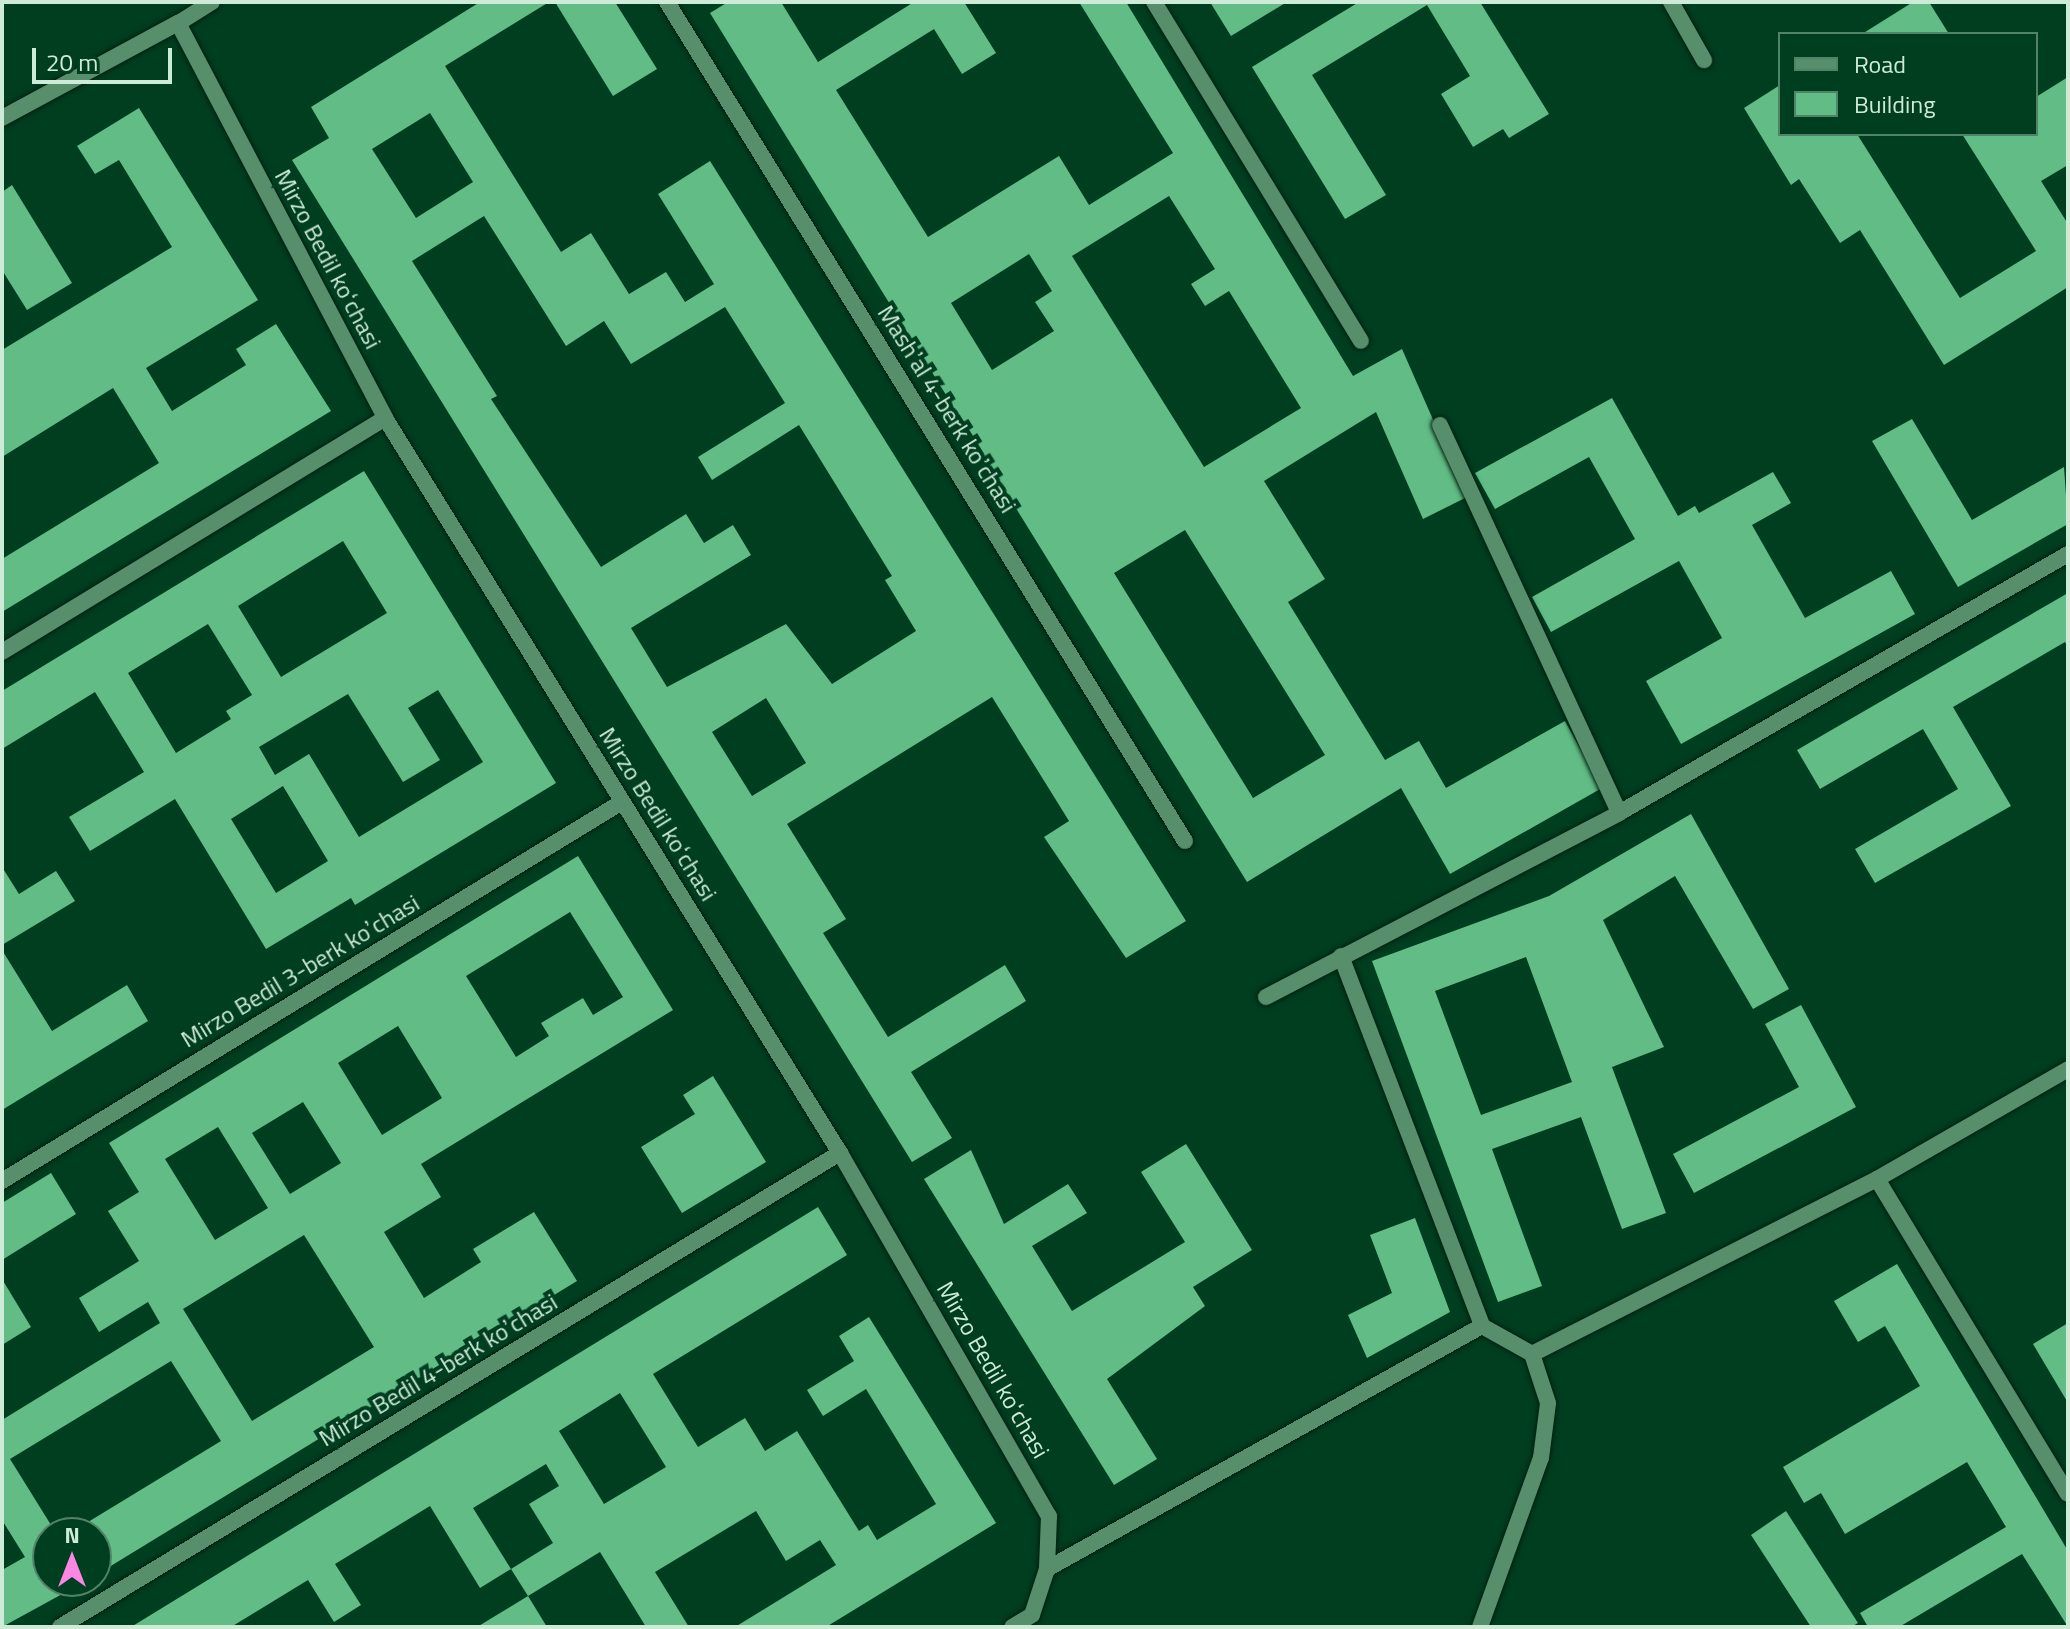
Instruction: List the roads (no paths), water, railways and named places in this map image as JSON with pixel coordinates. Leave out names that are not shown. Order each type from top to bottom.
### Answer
[{"type":"street","points":[[2,118],[212,2]]},
{"type":"street","name":"Mashʼal 4-berk koʼchasi","points":[[667,2],[1185,841]]},
{"type":"street","points":[[1154,2],[1361,341]]},
{"type":"street","points":[[1671,2],[1704,60]]},
{"type":"street","name":"Mirzo Bedil koʻchasi","points":[[178,23],[385,418],[840,1153],[1049,1516],[1047,1569],[1032,1615],[1012,1627]]},
{"type":"street","points":[[2,652],[385,418]]},
{"type":"street","points":[[1440,425],[1619,813]]},
{"type":"street","points":[[1266,997],[1619,813],[2068,554]]},
{"type":"street","name":"Mirzo Bedil 3-berk koʼchasi","points":[[2,1181],[622,802]]},
{"type":"street","points":[[1341,956],[1482,1326],[1532,1354],[1548,1403],[1541,1458],[1480,1627]]},
{"type":"street","points":[[1532,1354],[1877,1179],[2068,1069]]},
{"type":"street","name":"Mirzo Bedil 4-berk koʼchasi","points":[[60,1627],[840,1153]]},
{"type":"street","points":[[1877,1179],[2068,1494]]},
{"type":"street","points":[[1047,1569],[1482,1326]]}]
